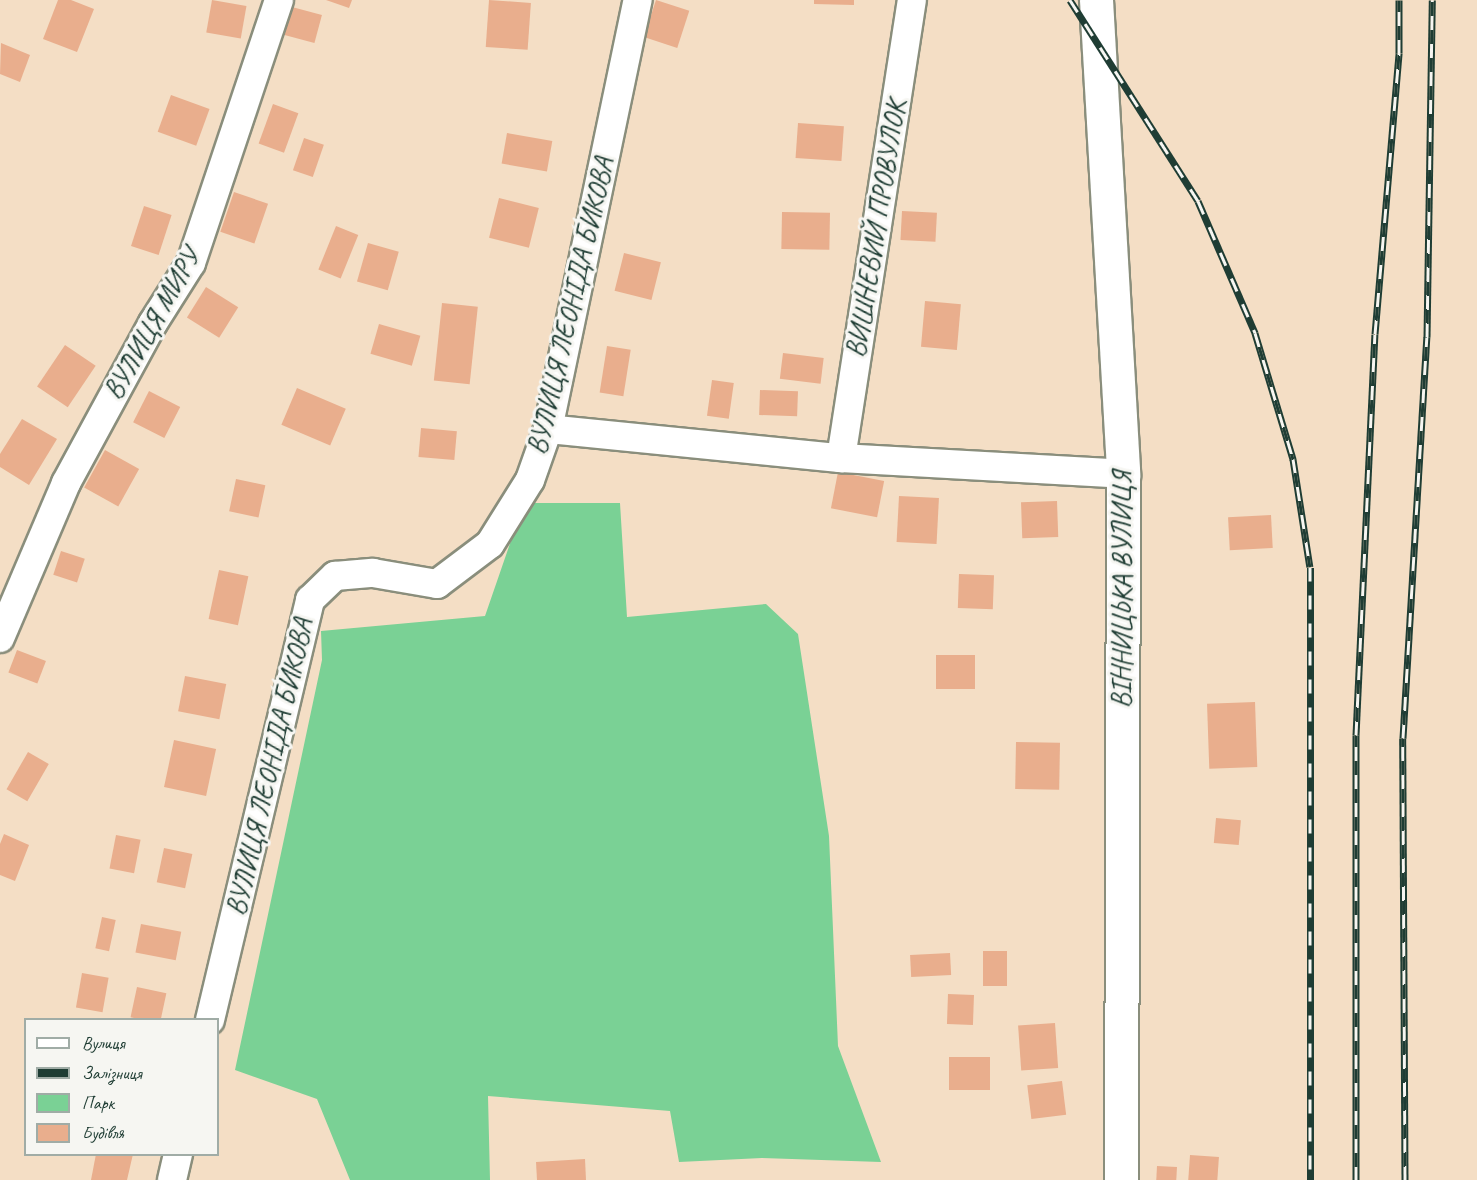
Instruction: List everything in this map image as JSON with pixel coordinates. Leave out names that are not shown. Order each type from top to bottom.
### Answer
[{"type":"street","name":"ВУЛИЦЯ МИРУ","points":[[0,638],[66,483],[153,323],[191,263],[279,0]]},
{"type":"street","name":"ВУЛИЦЯ ЛЕОНІДА БИКОВА","points":[[210,1018],[310,600],[335,576],[373,573],[437,584],[490,544],[530,480],[548,429],[638,0]]},
{"type":"street","name":"ВИШНЕВИЙ ПРОВУЛОК","points":[[841,458],[912,0]]},
{"type":"street","name":"ВІННИЦЬКА ВУЛИЦЯ","points":[[1096,0],[1124,474],[1121,1180]]},
{"type":"street","points":[[548,429],[841,458],[1124,474]]},
{"type":"street","points":[[172,1180],[178,1156]]},
{"type":"green space","points":[[524,503],[620,503],[627,617],[766,604],[798,634],[829,836],[838,1046],[881,1162],[762,1158],[679,1162],[670,1111],[488,1096],[490,1180],[350,1180],[317,1099],[235,1070],[322,660],[321,631],[485,616]]},
{"type":"building","points":[[58,0],[71,0],[94,9],[77,52],[43,39]]},
{"type":"building","points":[[212,0],[246,6],[241,39],[206,32]]},
{"type":"building","points":[[326,0],[352,0],[349,8]]},
{"type":"building","points":[[489,0],[531,3],[528,50],[486,47]]},
{"type":"building","points":[[656,0],[689,11],[677,48],[644,37]]},
{"type":"building","points":[[814,0],[854,0],[854,5],[814,4]]},
{"type":"building","points":[[292,7],[322,15],[314,43],[284,35]]},
{"type":"building","points":[[1,43],[30,55],[20,82],[0,74]]},
{"type":"building","points":[[171,95],[210,109],[196,146],[158,132]]},
{"type":"building","points":[[273,104],[298,113],[284,153],[259,143]]},
{"type":"building","points":[[798,123],[844,126],[841,161],[796,158]]},
{"type":"building","points":[[507,133],[552,141],[547,172],[502,164]]},
{"type":"building","points":[[304,138],[324,145],[313,177],[293,170]]},
{"type":"building","points":[[234,192],[268,204],[254,243],[220,232]]},
{"type":"building","points":[[499,198],[539,208],[529,248],[489,238]]},
{"type":"building","points":[[144,206],[172,215],[159,255],[131,246]]},
{"type":"building","points":[[902,211],[937,213],[935,242],[900,240]]},
{"type":"building","points":[[782,212],[830,213],[829,250],[781,249]]},
{"type":"building","points":[[336,226],[358,235],[341,279],[318,270]]},
{"type":"building","points":[[368,243],[399,252],[388,290],[357,281]]},
{"type":"building","points":[[624,253],[661,262],[651,300],[615,291]]},
{"type":"building","points":[[206,287],[238,307],[219,338],[187,318]]},
{"type":"building","points":[[925,301],[961,304],[957,350],[921,347]]},
{"type":"building","points":[[442,303],[478,307],[470,384],[434,381]]},
{"type":"building","points":[[379,324],[420,336],[412,366],[370,354]]},
{"type":"building","points":[[65,345],[96,366],[68,407],[37,386]]},
{"type":"building","points":[[607,346],[631,350],[623,396],[600,392]]},
{"type":"building","points":[[783,353],[824,358],[821,384],[780,379]]},
{"type":"building","points":[[712,380],[734,383],[729,419],[707,416]]},
{"type":"building","points":[[297,388],[346,409],[330,446],[281,425]]},
{"type":"building","points":[[760,390],[798,391],[797,416],[759,415]]},
{"type":"building","points":[[149,391],[180,407],[164,438],[133,422]]},
{"type":"building","points":[[22,419],[57,439],[29,485],[0,467],[0,454]]},
{"type":"building","points":[[421,428],[457,431],[454,460],[418,457]]},
{"type":"building","points":[[105,450],[139,469],[118,507],[84,488]]},
{"type":"building","points":[[838,472],[884,481],[877,517],[831,508]]},
{"type":"building","points":[[236,479],[265,485],[258,518],[229,511]]},
{"type":"building","points":[[899,496],[939,498],[937,544],[897,542]]},
{"type":"building","points":[[1057,501],[1058,537],[1022,538],[1021,502]]},
{"type":"building","points":[[1271,515],[1273,548],[1230,550],[1228,517]]},
{"type":"building","points":[[61,551],[85,559],[77,583],[53,575]]},
{"type":"building","points":[[219,570],[248,576],[238,625],[209,619]]},
{"type":"building","points":[[959,574],[994,575],[993,609],[958,608]]},
{"type":"building","points":[[17,650],[46,661],[37,684],[8,672]]},
{"type":"building","points":[[936,655],[975,655],[975,689],[936,689]]},
{"type":"building","points":[[185,676],[226,684],[219,719],[178,711]]},
{"type":"building","points":[[1255,702],[1257,767],[1209,769],[1207,704]]},
{"type":"building","points":[[174,740],[216,749],[206,796],[164,787]]},
{"type":"building","points":[[1016,742],[1060,743],[1059,790],[1015,789]]},
{"type":"building","points":[[28,752],[49,764],[27,801],[6,789]]},
{"type":"building","points":[[1216,818],[1241,820],[1239,845],[1214,843]]},
{"type":"building","points":[[4,834],[29,845],[15,881],[0,875],[0,844]]},
{"type":"building","points":[[116,835],[141,840],[134,873],[110,868]]},
{"type":"building","points":[[164,848],[192,854],[185,888],[157,882]]},
{"type":"building","points":[[102,917],[116,920],[109,951],[95,948]]},
{"type":"building","points":[[141,924],[181,932],[176,960],[135,952]]},
{"type":"building","points":[[983,951],[1007,951],[1007,986],[983,986]]},
{"type":"building","points":[[950,953],[951,975],[911,977],[910,955]]},
{"type":"building","points":[[82,973],[109,978],[103,1012],[76,1007]]},
{"type":"building","points":[[137,987],[166,993],[161,1018],[131,1017]]},
{"type":"building","points":[[948,994],[974,995],[973,1025],[947,1024]]},
{"type":"building","points":[[1055,1023],[1058,1068],[1021,1070],[1018,1026]]},
{"type":"building","points":[[949,1057],[990,1057],[990,1090],[949,1090]]},
{"type":"building","points":[[1062,1081],[1066,1115],[1031,1119],[1027,1085]]},
{"type":"building","points":[[1190,1155],[1219,1157],[1217,1180],[1188,1180]]},
{"type":"building","points":[[96,1156],[133,1156],[127,1180],[91,1180]]},
{"type":"building","points":[[585,1159],[586,1180],[537,1180],[536,1162]]},
{"type":"building","points":[[1157,1166],[1177,1167],[1176,1180],[1156,1180]]},
{"type":"railway","points":[[1070,0],[1198,201],[1255,333],[1293,459],[1310,567],[1310,1180]]},
{"type":"railway","points":[[1356,1180],[1356,735],[1375,334],[1399,53],[1399,0]]},
{"type":"railway","points":[[1405,1180],[1403,738],[1427,337],[1432,0]]}]
